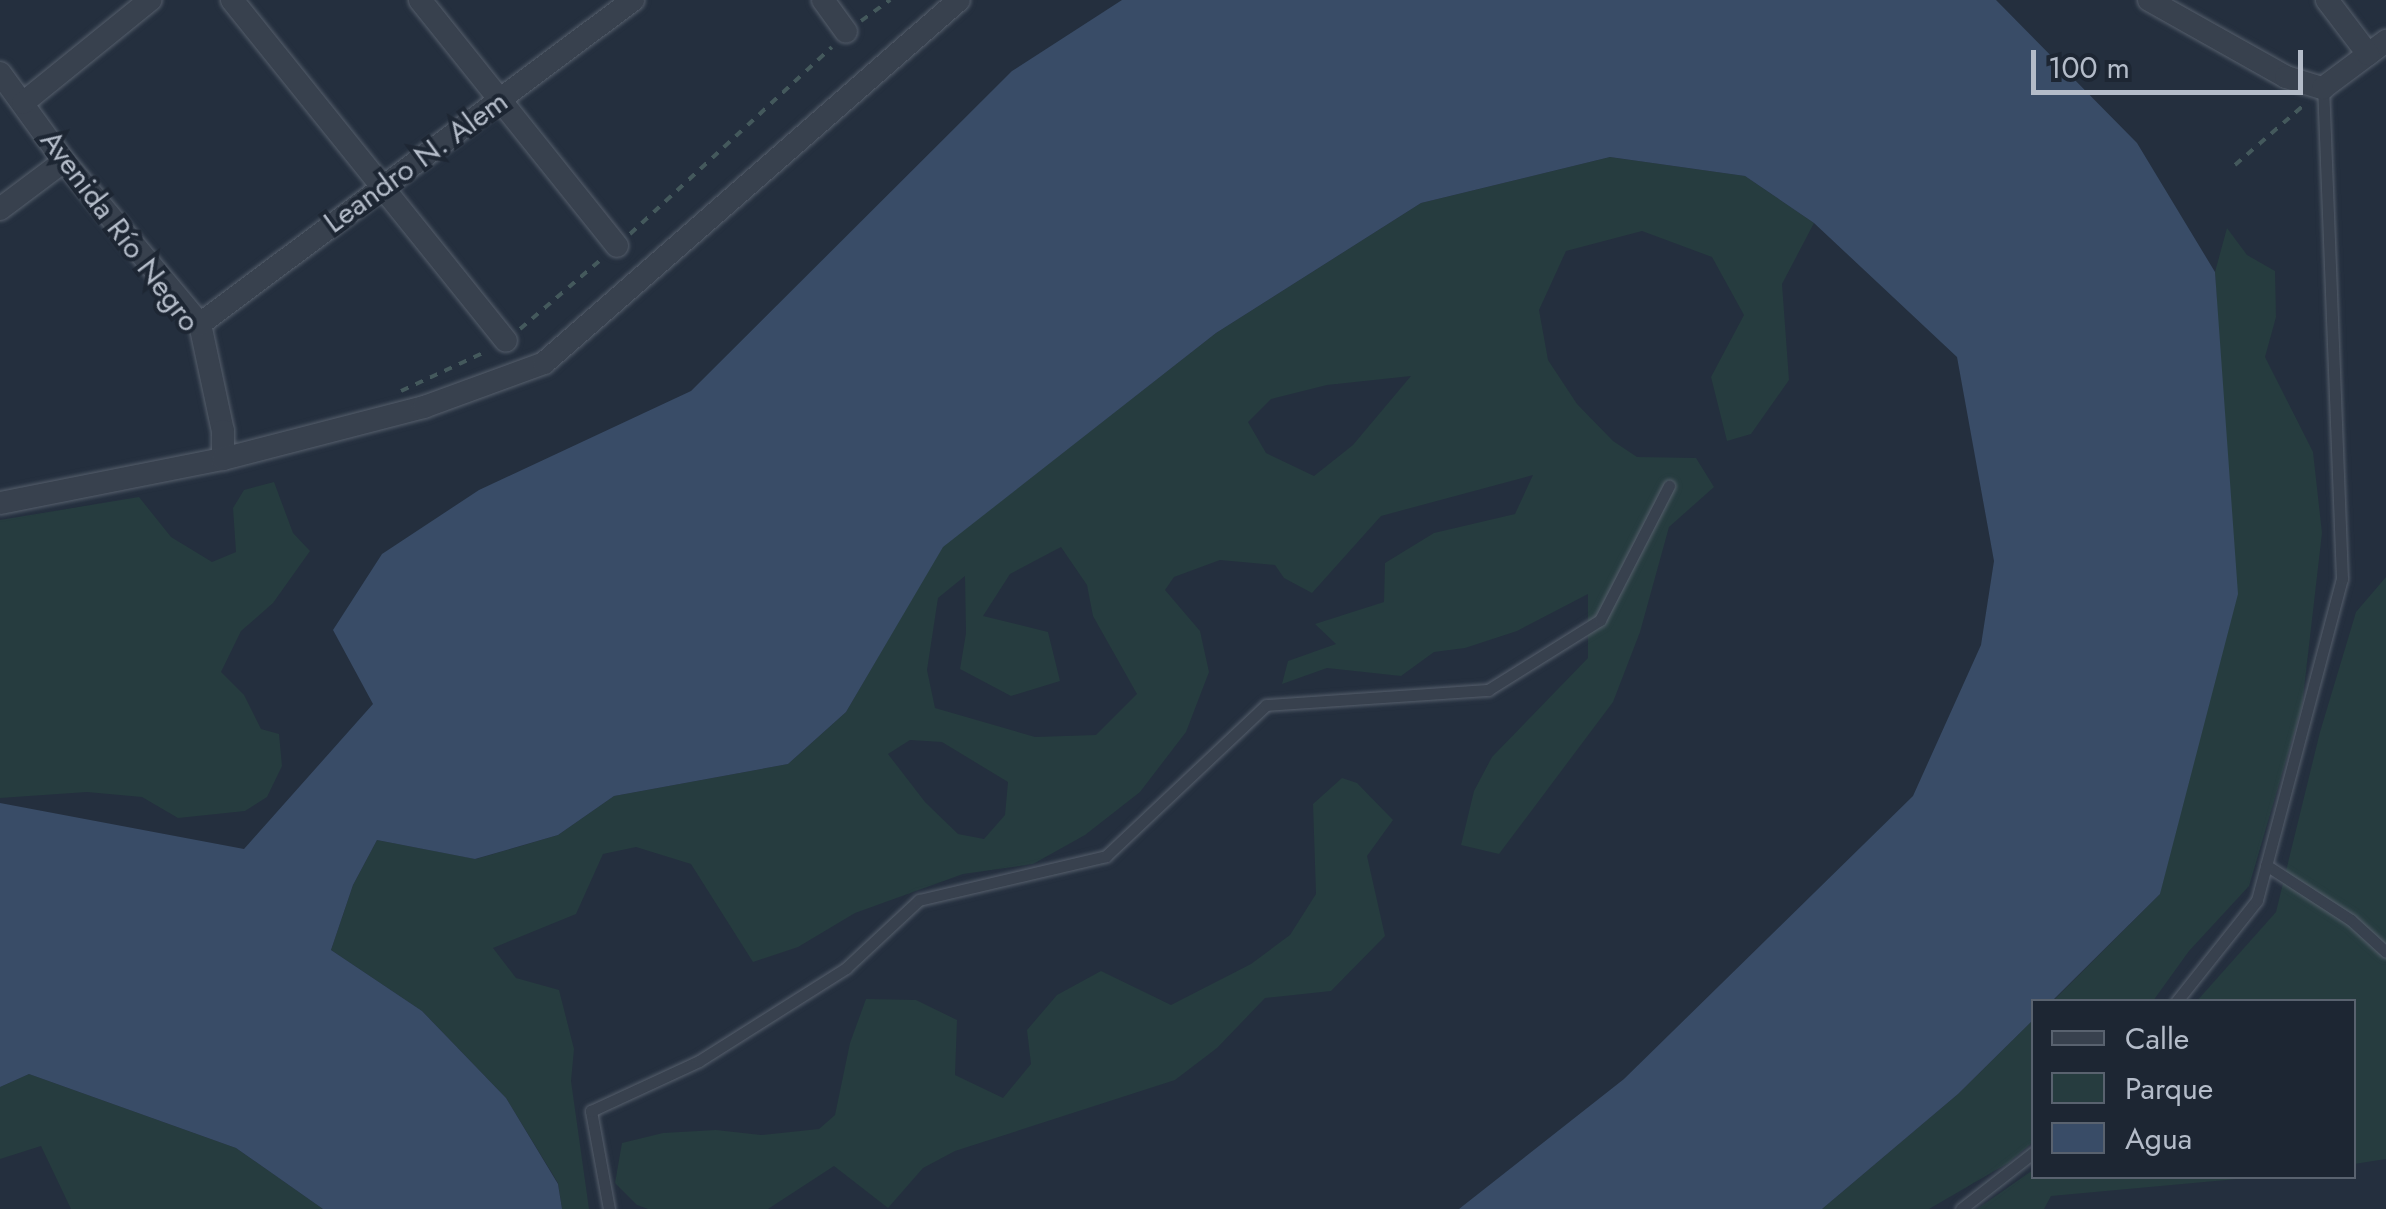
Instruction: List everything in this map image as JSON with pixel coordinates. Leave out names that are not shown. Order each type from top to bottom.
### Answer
[{"type":"street","points":[[24,103],[150,0]]},
{"type":"street","points":[[232,0],[506,340]]},
{"type":"street","points":[[420,0],[617,246]]},
{"type":"street","points":[[823,0],[846,32]]},
{"type":"street","points":[[0,503],[223,459],[424,407],[544,363],[959,0]]},
{"type":"street","points":[[2148,0],[2286,77],[2323,88],[2377,47],[2328,0]]},
{"type":"street","name":"Leandro N. Alem","points":[[200,324],[500,101],[624,3]]},
{"type":"street","name":"Avenida Río Negro","points":[[0,73],[64,161],[200,324],[223,431],[223,459]]},
{"type":"street","points":[[0,209],[64,161]]},
{"type":"lane","points":[[2178,999],[2257,900],[2342,579],[2323,88]]},
{"type":"lane","points":[[608,1209],[591,1111],[699,1061],[846,968],[919,900],[1106,856],[1266,704],[1488,690],[1600,620],[1669,486]]},
{"type":"lane","points":[[2266,865],[2351,920],[2386,952]]},
{"type":"lane","points":[[1962,1209],[2031,1154]]},
{"type":"path","points":[[388,396],[437,377],[506,340],[617,246],[798,82],[846,32],[890,0]]},
{"type":"path","points":[[2235,164],[2323,88]]},
{"type":"green space","points":[[1610,157],[1745,176],[1814,223],[1782,284],[1789,380],[1751,434],[1727,441],[1711,377],[1744,315],[1712,257],[1642,231],[1566,251],[1539,310],[1548,360],[1577,404],[1613,441],[1637,457],[1696,458],[1714,487],[1669,527],[1640,632],[1613,702],[1499,854],[1461,845],[1474,791],[1492,757],[1588,658],[1588,594],[1517,631],[1465,648],[1434,652],[1401,676],[1327,668],[1282,684],[1288,661],[1336,644],[1315,624],[1384,602],[1385,563],[1434,533],[1515,514],[1533,475],[1381,516],[1312,593],[1284,578],[1275,565],[1220,560],[1174,577],[1165,590],[1200,631],[1209,672],[1186,732],[1140,792],[1085,835],[1033,864],[963,874],[855,913],[798,947],[753,962],[691,864],[636,847],[603,854],[576,914],[493,948],[516,978],[559,990],[574,1049],[571,1081],[589,1209],[562,1209],[558,1183],[506,1098],[422,1011],[331,950],[353,885],[377,840],[476,859],[558,835],[614,796],[788,764],[846,712],[942,547],[1216,333],[1421,203]],"holes":[[[1411,376],[1353,445],[1314,476],[1266,453],[1248,422],[1271,399],[1327,385]],[[1061,547],[1087,585],[1093,616],[1137,694],[1096,735],[1035,737],[935,708],[927,670],[938,598],[965,576],[966,633],[960,669],[1011,696],[1060,681],[1048,632],[983,616],[1010,574]],[[910,740],[942,742],[1008,782],[1005,815],[984,839],[958,834],[925,802],[888,754]]]},
{"type":"green space","points":[[2227,228],[2247,255],[2275,271],[2276,317],[2265,357],[2313,452],[2322,533],[2302,706],[2249,886],[2189,951],[2154,999],[2055,999],[2160,894],[2220,359],[2215,272]]},
{"type":"green space","points":[[274,482],[293,533],[310,551],[273,603],[241,631],[221,672],[244,695],[261,729],[279,734],[282,766],[267,797],[245,811],[178,818],[142,797],[87,792],[0,798],[0,520],[139,497],[171,537],[212,562],[236,552],[233,508],[244,490]]},
{"type":"green space","points":[[2386,577],[2386,1159],[2356,1164],[2356,999],[2199,999],[2276,912],[2320,732],[2356,612]]},
{"type":"green space","points":[[1342,778],[1357,783],[1393,820],[1367,856],[1385,936],[1331,991],[1265,998],[1217,1048],[1175,1080],[955,1151],[923,1168],[888,1208],[834,1166],[768,1209],[648,1209],[637,1205],[615,1183],[622,1143],[663,1133],[716,1130],[761,1135],[819,1129],[835,1115],[850,1043],[866,999],[916,1000],[957,1020],[955,1075],[1003,1098],[1031,1064],[1027,1030],[1057,995],[1101,971],[1171,1005],[1251,964],[1290,935],[1316,894],[1313,804]]},
{"type":"green space","points":[[2031,1022],[2031,1144],[2008,1163],[1929,1209],[1822,1209],[1958,1094]]},
{"type":"green space","points":[[29,1074],[236,1148],[323,1209],[71,1209],[41,1146],[0,1159],[0,1087]]},
{"type":"green space","points":[[2031,1171],[2031,1179],[2237,1179],[2051,1196],[2044,1209],[1977,1209]]},
{"type":"water","points":[[1122,0],[1996,0],[2137,143],[2215,272],[2238,594],[2160,894],[2054,999],[2031,999],[2031,1022],[1958,1094],[1822,1209],[1459,1209],[1624,1079],[1913,796],[1981,645],[1994,561],[1957,357],[1814,223],[1745,176],[1610,157],[1421,203],[1216,333],[943,547],[846,712],[788,764],[614,796],[558,835],[475,859],[377,840],[353,885],[331,950],[422,1011],[506,1098],[558,1184],[562,1209],[323,1209],[236,1148],[29,1074],[0,1087],[0,803],[244,849],[373,704],[333,630],[382,554],[479,490],[691,391],[1012,71]]}]
